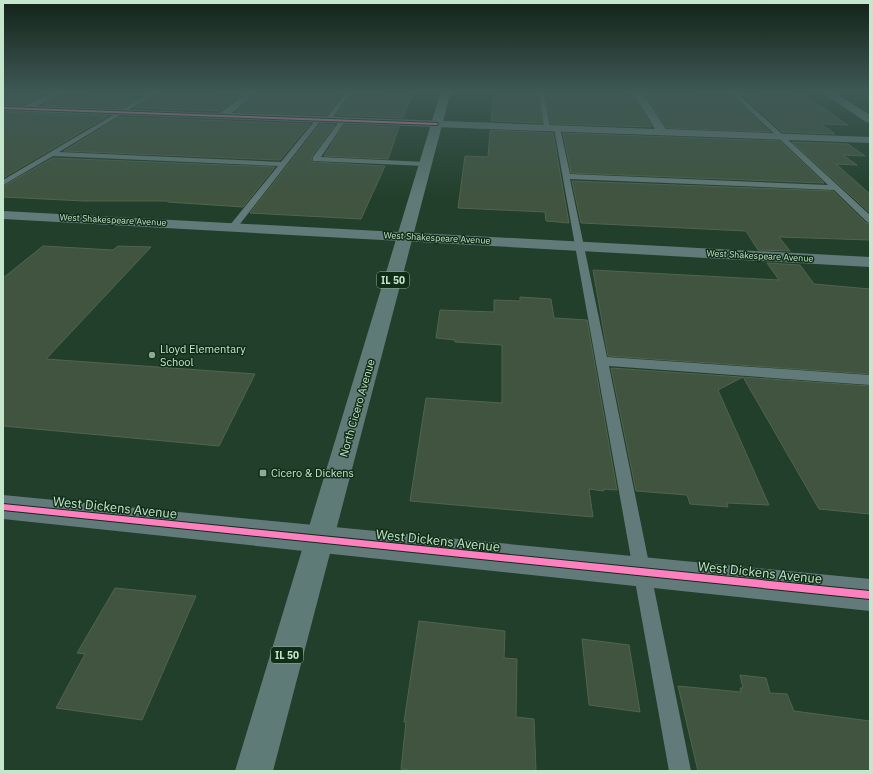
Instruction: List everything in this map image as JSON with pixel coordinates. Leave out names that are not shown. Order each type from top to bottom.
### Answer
[{"type":"main road","name":"North Cicero Avenue","points":[[254,771],[436,127]]},
{"type":"street","points":[[527,127],[870,140]]},
{"type":"street","points":[[659,127],[662,132]]},
{"type":"street","name":"West Shakespeare Avenue","points":[[3,214],[870,262]]},
{"type":"street","name":"West Dickens Avenue","points":[[3,507],[870,594]]},
{"type":"lane","points":[[3,183],[96,127]]},
{"type":"lane","points":[[233,227],[282,164],[316,127]]},
{"type":"lane","points":[[338,127],[316,159],[425,164]]},
{"type":"lane","points":[[771,127],[870,220]]},
{"type":"lane","points":[[552,128],[565,176],[579,246],[680,771]]},
{"type":"lane","points":[[52,154],[282,164]]},
{"type":"lane","points":[[565,176],[836,188]]},
{"type":"lane","points":[[601,361],[870,380]]},
{"type":"building","points":[[3,127],[89,127],[3,178]]},
{"type":"building","points":[[103,127],[307,127],[280,160],[64,151]]},
{"type":"building","points":[[318,127],[333,127],[312,156],[312,162],[385,166],[361,219],[250,213]]},
{"type":"building","points":[[343,127],[399,127],[388,159],[324,156]]},
{"type":"building","points":[[765,127],[770,132],[667,128]]},
{"type":"building","points":[[777,127],[825,127],[835,134],[782,132]]},
{"type":"building","points":[[490,130],[553,133],[569,223],[546,221],[545,212],[458,208],[465,156],[488,157]]},
{"type":"building","points":[[563,133],[780,141],[824,183],[571,173]]},
{"type":"building","points":[[792,142],[848,144],[865,156],[843,155],[857,165],[836,164],[870,194],[870,213]]},
{"type":"building","points":[[53,158],[275,167],[243,207],[167,201],[84,201],[3,197],[3,186]]},
{"type":"building","points":[[572,181],[833,191],[866,223],[870,224],[870,240],[779,237],[790,251],[758,250],[746,231],[581,223]]},
{"type":"building","points":[[43,246],[113,250],[118,246],[151,247],[46,359],[255,374],[219,446],[3,426],[3,278]]},
{"type":"building","points":[[767,263],[800,265],[814,284],[870,289],[870,374],[608,356],[593,270],[779,280]]},
{"type":"building","points":[[520,297],[551,299],[554,318],[587,320],[617,490],[603,489],[604,491],[589,489],[593,517],[410,501],[426,398],[502,403],[502,345],[455,342],[455,340],[436,338],[440,310],[494,312],[494,300],[520,301]]},
{"type":"building","points":[[611,368],[743,377],[718,390],[769,505],[727,503],[728,507],[690,504],[687,495],[636,491]]},
{"type":"building","points":[[743,377],[870,386],[870,514],[819,509]]},
{"type":"building","points":[[115,588],[196,596],[142,720],[56,708],[85,654],[77,653]]},
{"type":"building","points":[[419,621],[505,631],[504,658],[517,659],[516,717],[534,719],[536,771],[415,771],[401,769],[406,722],[404,722]]},
{"type":"building","points":[[582,639],[629,645],[640,712],[589,705]]},
{"type":"building","points":[[740,675],[766,678],[770,693],[787,694],[794,711],[870,721],[870,771],[698,771],[678,686],[741,692],[740,688],[743,688]]},
{"type":"cycle path","points":[[3,507],[870,595]]},
{"type":"place","name":"Lloyd Elementary School","points":[[152,355]]},
{"type":"place","name":"Cicero & Dickens","points":[[263,473]]}]
